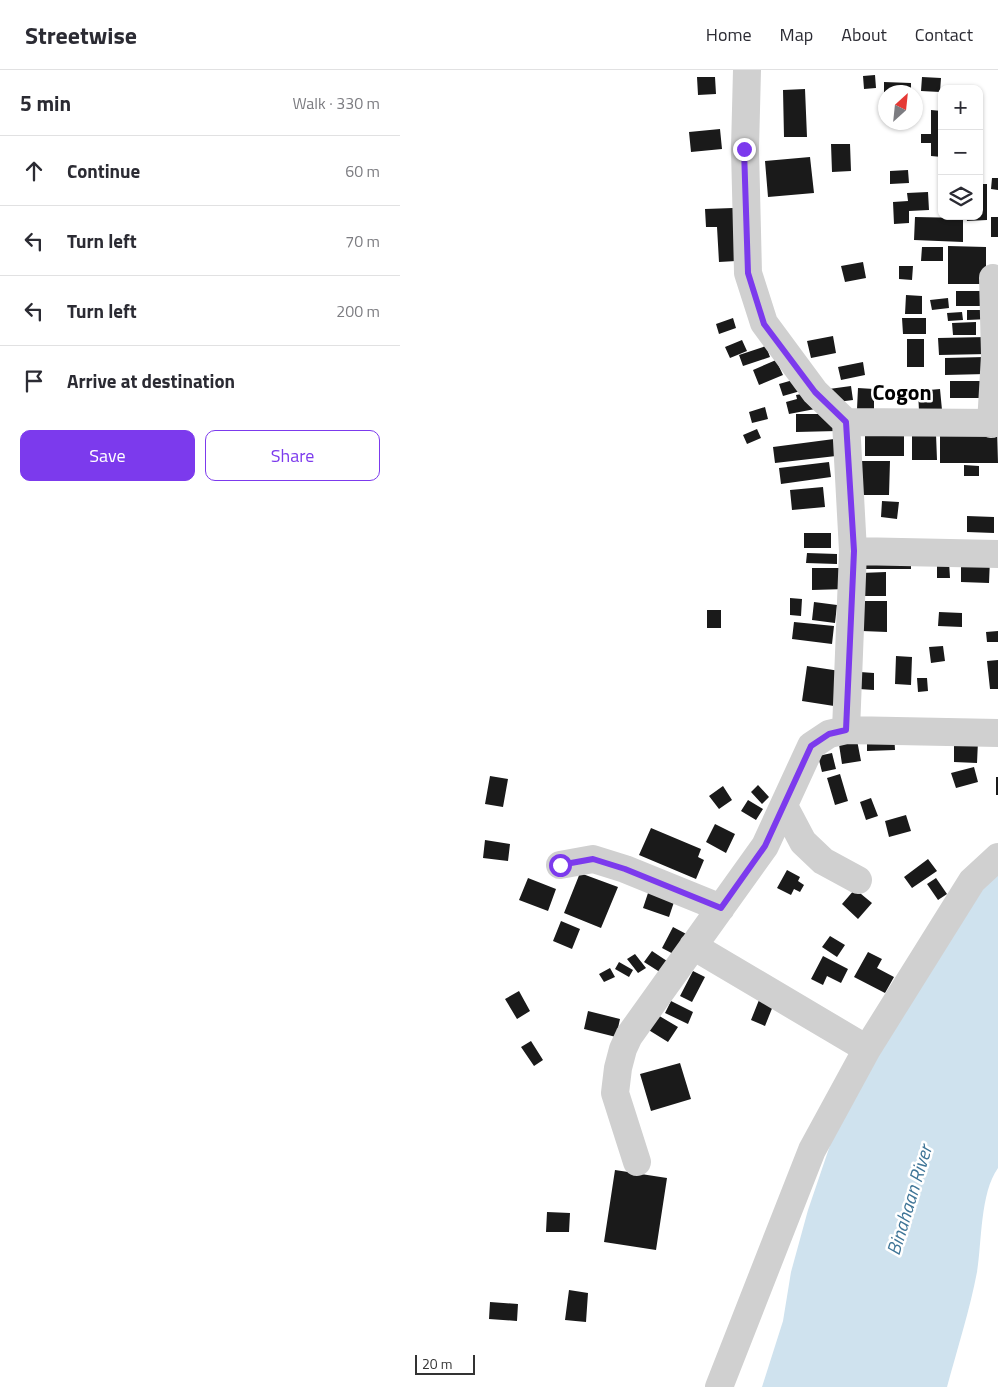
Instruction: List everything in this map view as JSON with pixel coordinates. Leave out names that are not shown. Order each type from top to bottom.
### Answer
[{"type":"street","points":[[747,70],[744,149],[748,273],[764,324],[815,392],[846,422],[854,551],[846,730]]},
{"type":"street","points":[[846,422],[994,424],[993,278]]},
{"type":"street","points":[[854,551],[998,554]]},
{"type":"street","points":[[637,1162],[614,1093],[618,1068],[629,1036],[765,846],[811,746],[829,734],[846,730],[998,733]]},
{"type":"street","points":[[784,806],[803,842],[824,861],[858,880]]},
{"type":"street","points":[[718,1387],[812,1150],[867,1049],[972,880],[998,857]]},
{"type":"street","points":[[560,865],[593,859],[625,869],[721,908]]},
{"type":"street","points":[[693,946],[867,1049]]},
{"type":"water","name":"Binahaan River","points":[[998,862],[998,1168],[992,1178],[988,1191],[977,1272],[947,1387],[762,1387],[783,1321],[791,1272],[808,1210],[840,1116]]},
{"type":"building","points":[[875,75],[876,88],[864,89],[863,76]]},
{"type":"building","points":[[697,77],[715,77],[716,94],[698,95]]},
{"type":"building","points":[[922,77],[941,78],[938,92],[923,91],[923,85],[921,85]]},
{"type":"building","points":[[884,82],[911,83],[911,85],[884,85]]},
{"type":"building","points":[[805,89],[807,137],[784,137],[783,90]]},
{"type":"building","points":[[931,110],[938,111],[938,157],[931,156],[931,143],[921,143],[921,134],[931,134]]},
{"type":"building","points":[[720,129],[722,149],[691,152],[689,132]]},
{"type":"building","points":[[831,144],[850,144],[851,171],[832,172]]},
{"type":"building","points":[[810,157],[814,193],[768,197],[765,161]]},
{"type":"building","points":[[908,170],[909,183],[890,184],[890,171]]},
{"type":"building","points":[[992,178],[998,178],[998,190],[991,189]]},
{"type":"building","points":[[983,184],[987,184],[987,220],[967,221],[983,220]]},
{"type":"building","points":[[928,192],[929,210],[909,211],[909,223],[894,224],[893,202],[908,201],[907,193]]},
{"type":"building","points":[[733,208],[736,261],[719,262],[717,227],[706,227],[705,209]]},
{"type":"building","points":[[915,217],[938,217],[938,220],[963,220],[963,242],[914,240]]},
{"type":"building","points":[[991,217],[998,217],[998,237],[991,237]]},
{"type":"building","points":[[948,246],[986,247],[986,284],[948,284]]},
{"type":"building","points":[[922,247],[943,247],[943,261],[921,261]]},
{"type":"building","points":[[863,262],[866,278],[845,282],[841,266]]},
{"type":"building","points":[[899,266],[913,266],[912,280],[899,279]]},
{"type":"building","points":[[956,291],[986,291],[987,306],[956,306]]},
{"type":"building","points":[[906,295],[922,296],[922,314],[905,314]]},
{"type":"building","points":[[948,298],[949,308],[932,310],[930,300]]},
{"type":"building","points":[[967,310],[988,310],[989,319],[967,320]]},
{"type":"building","points":[[962,312],[963,320],[948,321],[947,313]]},
{"type":"building","points":[[733,318],[736,328],[719,334],[716,324]]},
{"type":"building","points":[[902,318],[926,318],[926,334],[903,334]]},
{"type":"building","points":[[976,322],[976,335],[953,335],[952,323]]},
{"type":"building","points":[[833,336],[836,353],[811,358],[807,341]]},
{"type":"building","points":[[987,337],[988,354],[939,355],[938,338]]},
{"type":"building","points":[[907,339],[924,339],[924,367],[907,367]]},
{"type":"building","points":[[742,340],[747,351],[730,358],[725,347]]},
{"type":"building","points":[[766,346],[770,357],[743,366],[739,355]]},
{"type":"building","points":[[985,357],[986,374],[945,375],[945,358]]},
{"type":"building","points":[[776,360],[783,375],[759,385],[753,370]]},
{"type":"building","points":[[863,362],[865,375],[841,380],[838,367]]},
{"type":"building","points":[[800,378],[804,390],[783,396],[779,384]]},
{"type":"building","points":[[950,381],[988,381],[988,398],[950,398]]},
{"type":"building","points":[[851,386],[853,400],[830,403],[829,389]]},
{"type":"building","points":[[858,388],[874,389],[874,409],[857,409]]},
{"type":"building","points":[[940,389],[942,410],[919,411],[918,391]]},
{"type":"building","points":[[812,392],[815,409],[789,414],[786,402],[797,399],[796,395]]},
{"type":"building","points":[[765,407],[768,419],[752,423],[749,412]]},
{"type":"building","points":[[796,414],[836,414],[837,431],[796,432]]},
{"type":"building","points":[[997,428],[998,463],[940,463],[940,429]]},
{"type":"building","points":[[757,429],[761,438],[747,444],[743,435]]},
{"type":"building","points":[[865,430],[904,430],[904,456],[865,456]]},
{"type":"building","points":[[936,434],[937,460],[912,460],[912,435]]},
{"type":"building","points":[[834,439],[836,456],[775,463],[773,447]]},
{"type":"building","points":[[861,461],[890,461],[889,495],[860,495]]},
{"type":"building","points":[[829,462],[831,477],[781,484],[779,468]]},
{"type":"building","points":[[964,465],[979,466],[979,476],[964,476]]},
{"type":"building","points":[[823,487],[825,507],[792,510],[790,490]]},
{"type":"building","points":[[882,501],[899,502],[897,519],[881,517]]},
{"type":"building","points":[[967,516],[994,517],[994,533],[967,532]]},
{"type":"building","points":[[804,533],[831,533],[831,548],[804,548]]},
{"type":"building","points":[[807,553],[837,554],[837,564],[806,563]]},
{"type":"building","points":[[865,558],[911,558],[911,569],[865,569]]},
{"type":"building","points":[[961,558],[990,559],[989,583],[961,582]]},
{"type":"building","points":[[937,562],[949,562],[950,578],[937,578]]},
{"type":"building","points":[[812,568],[846,568],[846,589],[812,590]]},
{"type":"building","points":[[886,572],[886,596],[861,596],[861,573]]},
{"type":"building","points":[[790,598],[802,599],[801,616],[790,615]]},
{"type":"building","points":[[863,601],[887,601],[887,632],[862,631]]},
{"type":"building","points":[[814,602],[837,605],[835,623],[812,620]]},
{"type":"building","points":[[707,610],[721,610],[721,628],[707,628]]},
{"type":"building","points":[[939,612],[962,613],[962,627],[938,626]]},
{"type":"building","points":[[794,622],[834,626],[832,644],[792,639]]},
{"type":"building","points":[[998,631],[998,642],[987,642],[986,632]]},
{"type":"building","points":[[943,646],[945,661],[931,663],[929,647]]},
{"type":"building","points":[[896,656],[912,657],[911,685],[895,684]]},
{"type":"building","points":[[998,660],[998,689],[990,689],[987,661]]},
{"type":"building","points":[[807,666],[840,671],[834,706],[802,701]]},
{"type":"building","points":[[860,672],[874,673],[874,690],[859,689]]},
{"type":"building","points":[[917,678],[927,678],[928,691],[918,692]]},
{"type":"building","points":[[894,732],[895,750],[867,751],[867,733]]},
{"type":"building","points":[[856,735],[861,761],[842,764],[838,738]]},
{"type":"building","points":[[954,740],[978,741],[977,763],[954,762]]},
{"type":"building","points":[[832,753],[836,769],[822,772],[818,756]]},
{"type":"building","points":[[974,767],[978,782],[956,788],[951,773]]},
{"type":"building","points":[[840,774],[848,801],[835,805],[827,778]]},
{"type":"building","points":[[490,776],[508,779],[503,807],[485,804]]},
{"type":"building","points":[[996,777],[998,777],[998,795],[996,795]]},
{"type":"building","points":[[758,785],[769,797],[762,804],[751,792]]},
{"type":"building","points":[[723,786],[732,800],[719,809],[709,796]]},
{"type":"building","points":[[871,798],[878,816],[866,820],[860,802]]},
{"type":"building","points":[[748,800],[763,809],[756,820],[741,811]]},
{"type":"building","points":[[906,815],[911,831],[889,837],[885,821]]},
{"type":"building","points":[[715,824],[735,834],[726,853],[706,842]]},
{"type":"building","points":[[651,828],[701,849],[698,857],[704,860],[696,879],[639,855]]},
{"type":"building","points":[[485,840],[510,844],[508,861],[483,858]]},
{"type":"building","points":[[928,859],[937,871],[912,888],[904,877]]},
{"type":"building","points":[[787,870],[800,877],[798,881],[804,885],[800,892],[794,889],[791,895],[777,888]]},
{"type":"building","points":[[580,873],[618,887],[601,928],[564,913]]},
{"type":"building","points":[[528,878],[556,889],[548,911],[519,900]]},
{"type":"building","points":[[936,878],[947,894],[938,900],[927,884]]},
{"type":"building","points":[[855,889],[872,903],[858,919],[842,904]]},
{"type":"building","points":[[649,890],[675,899],[669,917],[643,908]]},
{"type":"building","points":[[561,921],[580,929],[572,949],[553,941]]},
{"type":"building","points":[[673,927],[692,937],[681,958],[662,948]]},
{"type":"building","points":[[830,936],[845,945],[837,957],[822,947]]},
{"type":"building","points":[[652,951],[673,965],[666,976],[644,962]]},
{"type":"building","points":[[868,952],[882,959],[877,968],[894,977],[885,993],[854,977]]},
{"type":"building","points":[[635,954],[646,968],[638,973],[627,959]]},
{"type":"building","points":[[823,956],[848,969],[841,983],[827,976],[823,985],[811,979]]},
{"type":"building","points":[[619,962],[633,970],[629,977],[615,969]]},
{"type":"building","points":[[610,968],[615,977],[604,982],[599,974]]},
{"type":"building","points":[[693,971],[705,977],[692,1002],[680,996]]},
{"type":"building","points":[[519,991],[530,1011],[517,1019],[505,999]]},
{"type":"building","points":[[759,1000],[773,1006],[765,1026],[751,1020]]},
{"type":"building","points":[[671,1001],[693,1012],[688,1024],[665,1013]]},
{"type":"building","points":[[588,1011],[620,1019],[616,1037],[584,1029]]},
{"type":"building","points":[[656,1014],[678,1027],[668,1042],[647,1029]]},
{"type":"building","points":[[531,1041],[543,1060],[534,1066],[521,1047]]},
{"type":"building","points":[[680,1063],[691,1099],[651,1111],[640,1074]]},
{"type":"building","points":[[615,1170],[667,1178],[656,1250],[604,1242]]},
{"type":"building","points":[[547,1212],[570,1213],[569,1232],[546,1232]]},
{"type":"building","points":[[569,1290],[588,1293],[586,1322],[565,1320]]},
{"type":"building","points":[[490,1302],[518,1304],[517,1321],[489,1319]]},
{"type":"district","name":"Cogon","points":[[902,392]]},
{"type":"route","points":[[560,865],[593,859],[625,869],[721,908],[765,846],[811,746],[829,734],[846,730],[854,551],[846,422],[815,392],[764,324],[748,273],[744,149]]}]
